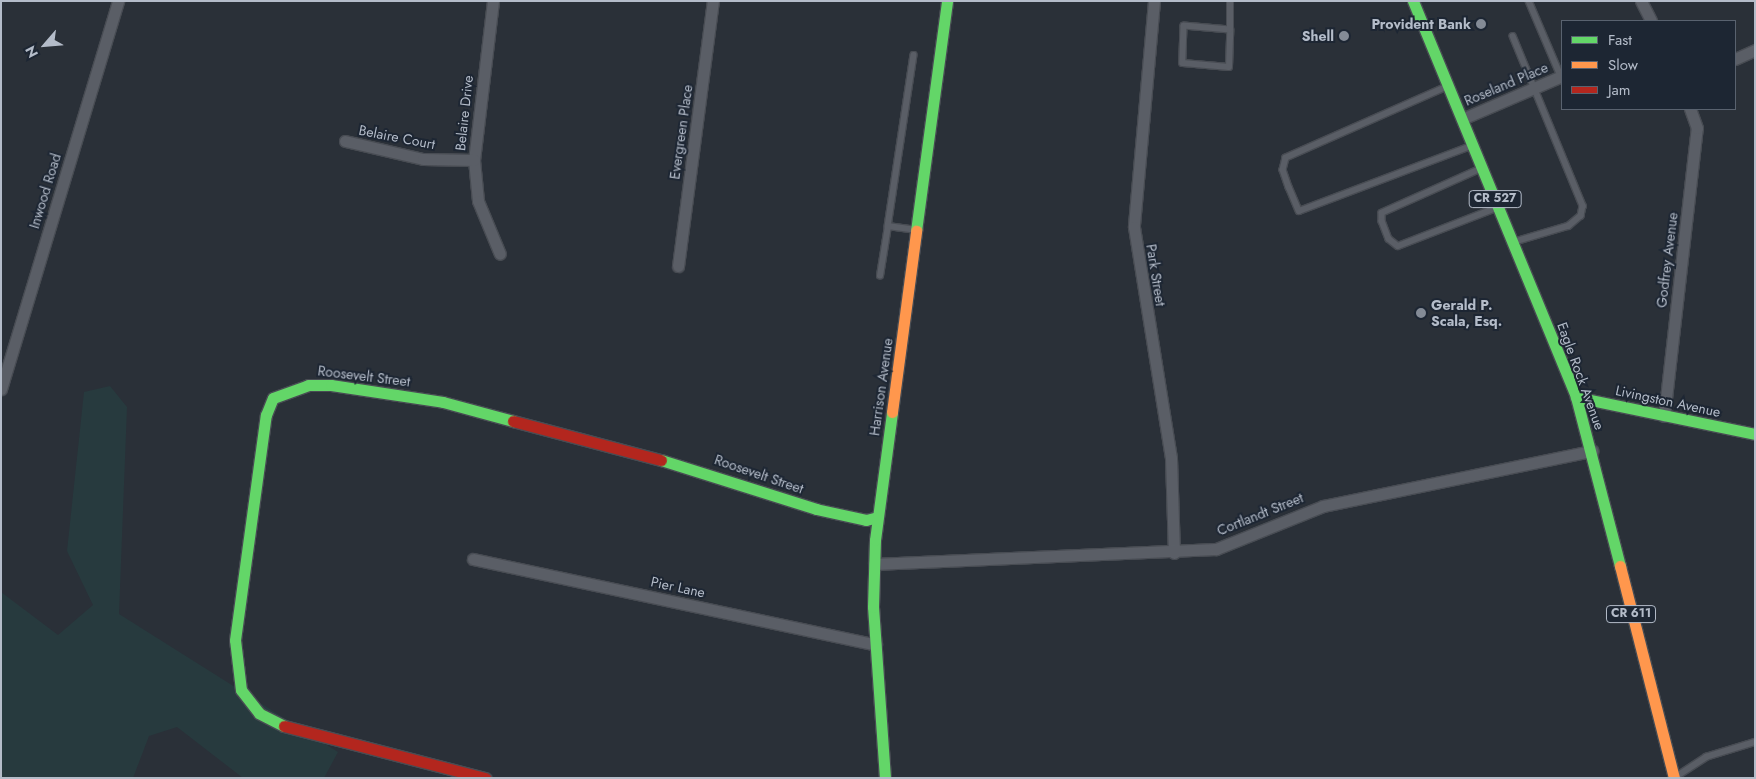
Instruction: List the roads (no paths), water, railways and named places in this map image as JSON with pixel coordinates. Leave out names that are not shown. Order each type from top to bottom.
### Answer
[{"type":"street","name":"Inwood Road","points":[[1,389],[118,1]]},
{"type":"street","name":"Belaire Drive","points":[[493,1],[474,160],[478,201],[500,254]]},
{"type":"street","name":"Evergreen Place","points":[[678,266],[714,1]]},
{"type":"street","name":"Harrison Avenue","points":[[885,778],[876,645],[874,564],[878,518],[918,230],[947,1]]},
{"type":"street","name":"Park Street","points":[[1154,1],[1134,227],[1171,458],[1174,553]]},
{"type":"street","name":"Eagle Rock Avenue","points":[[1413,1],[1576,397],[1592,450],[1674,778]]},
{"type":"street","points":[[1641,1],[1650,20]]},
{"type":"street","points":[[1736,59],[1755,50]]},
{"type":"street","name":"Roseland Place","points":[[1462,119],[1561,76]]},
{"type":"street","name":"Godfrey Avenue","points":[[1664,416],[1697,128],[1690,110]]},
{"type":"street","name":"Belaire Court","points":[[345,141],[423,159],[474,160]]},
{"type":"street","name":"Roosevelt Street","points":[[485,778],[279,725],[259,713],[241,690],[235,640],[266,415],[273,398],[308,385],[331,385],[443,402],[713,474],[816,509],[866,520],[878,518]]},
{"type":"street","name":"Livingston Avenue","points":[[1576,397],[1755,434]]},
{"type":"street","name":"Cortlandt Street","points":[[874,564],[1174,553],[1234,543],[1323,506],[1592,450]]},
{"type":"street","name":"Pier Lane","points":[[473,559],[876,645]]},
{"type":"lane","points":[[1230,1],[1230,30],[1230,67],[1183,63],[1184,26],[1230,30]]},
{"type":"lane","points":[[1529,1],[1561,74]]},
{"type":"lane","points":[[1512,36],[1536,87],[1583,206],[1581,216],[1568,226],[1513,243]]},
{"type":"lane","points":[[880,276],[914,54]]},
{"type":"lane","points":[[1448,86],[1286,158],[1283,170],[1288,187],[1299,211],[1473,145]]},
{"type":"lane","points":[[1483,168],[1382,213],[1382,220],[1389,239],[1398,246],[1499,207]]},
{"type":"lane","points":[[888,226],[918,230]]},
{"type":"lane","points":[[1674,778],[1706,757],[1755,742]]},
{"type":"place","name":"Provident Bank","points":[[1481,24]]},
{"type":"place","name":"Shell","points":[[1344,36]]},
{"type":"place","name":"Gerald P. Scala, Esq.","points":[[1421,313]]}]
